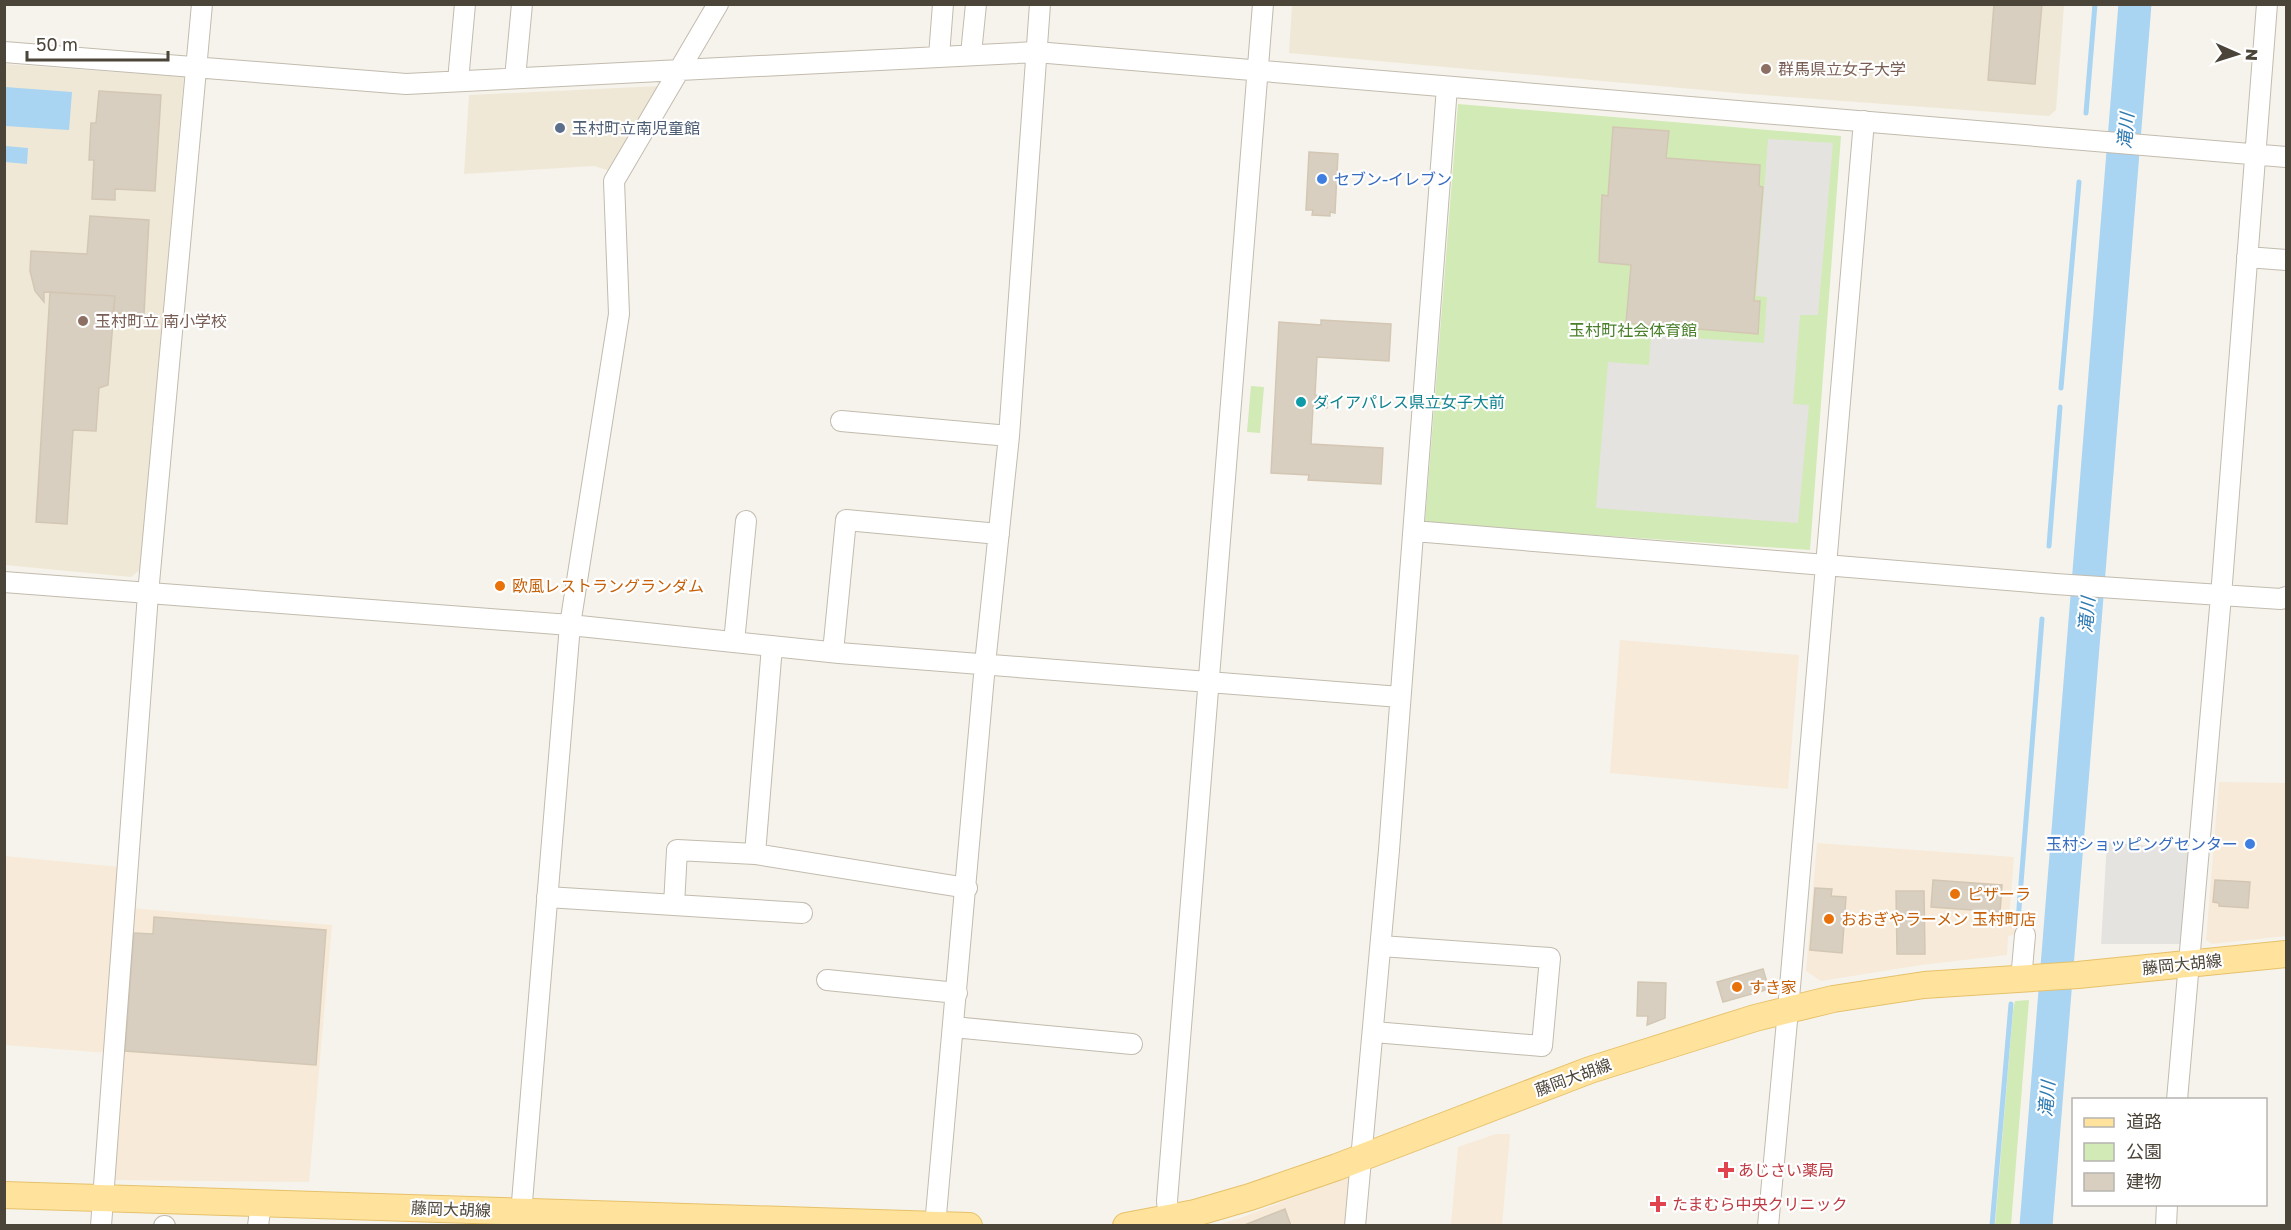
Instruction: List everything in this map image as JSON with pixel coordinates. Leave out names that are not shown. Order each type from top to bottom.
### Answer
[{"type":"main road","name":"藤岡大胡線","points":[[1126,1226],[1169,1218],[1250,1197],[1361,1158],[1590,1070],[1788,1010],[1833,999],[1886,990],[2078,975],[2286,954]]},
{"type":"main road","name":"藤岡大胡線","points":[[4,1195],[103,1197],[259,1214],[969,1226]]},
{"type":"street","points":[[101,1226],[148,594],[202,4]]},
{"type":"street","points":[[458,81],[465,4]]},
{"type":"street","points":[[515,78],[522,4]]},
{"type":"street","points":[[521,1219],[570,625],[619,314],[614,181],[718,4]]},
{"type":"street","points":[[939,56],[943,4]]},
{"type":"street","points":[[971,54],[976,4]]},
{"type":"street","points":[[935,1224],[967,888],[985,664],[1009,436],[1040,4]]},
{"type":"street","points":[[1169,1218],[1167,1201],[1263,4]]},
{"type":"street","points":[[2177,1098],[2221,596],[2267,4]]},
{"type":"street","points":[[4,52],[406,84],[1036,52],[2286,157]]},
{"type":"street","points":[[1355,1226],[1381,946],[1447,87]]},
{"type":"street","points":[[1768,1226],[1864,121]]},
{"type":"street","points":[[2247,257],[2286,260]]},
{"type":"street","points":[[841,421],[1009,436]]},
{"type":"street","points":[[832,652],[846,520],[999,534]]},
{"type":"street","points":[[734,642],[746,521]]},
{"type":"street","points":[[1414,531],[2064,585],[2221,596],[2282,599],[2286,597]]},
{"type":"street","points":[[4,582],[570,625],[832,652],[1400,697]]},
{"type":"street","points":[[755,854],[772,646]]},
{"type":"street","points":[[674,905],[677,850],[755,854],[967,888]]},
{"type":"street","points":[[548,897],[802,913]]},
{"type":"street","points":[[2025,935],[2026,979]]},
{"type":"street","points":[[1374,1032],[1542,1046],[1550,958],[1381,946]]},
{"type":"street","points":[[827,980],[957,993]]},
{"type":"street","points":[[953,1027],[1132,1044]]},
{"type":"street","points":[[2166,1226],[2168,1206]]},
{"type":"shaded area","name":"群馬県立女子大学","points":[[1292,5],[2064,5],[2056,110],[2049,116],[1748,94],[1289,53]]},
{"type":"shaded area","name":"玉村町立 南小学校","points":[[4,64],[184,77],[140,570],[131,577],[5,565]]},
{"type":"shaded area","points":[[659,86],[610,171],[594,166],[464,174],[469,95]]},
{"type":"shaded area","points":[[1768,139],[1833,143],[1818,315],[1800,315],[1793,404],[1809,405],[1798,523],[1596,508],[1608,362],[1649,365],[1651,335],[1764,343],[1767,297],[1756,296]]},
{"type":"shaded area","points":[[1620,640],[1799,655],[1788,789],[1610,773]]},
{"type":"shaded area","name":"玉村ショッピングセンター","points":[[2219,782],[2286,783],[2286,936],[2212,944],[2206,940]]},
{"type":"shaded area","points":[[2107,842],[2189,849],[2180,944],[2101,944]]},
{"type":"shaded area","points":[[1817,843],[2014,857],[2009,918],[2015,923],[2014,935],[2008,936],[2007,955],[1921,965],[1821,981],[1806,971]]},
{"type":"shaded area","points":[[4,856],[120,867],[118,907],[332,925],[309,1182],[112,1180],[121,1054],[5,1045]]},
{"type":"shaded area","points":[[1496,1134],[1510,1134],[1502,1225],[1451,1225],[1458,1147]]},
{"type":"shaded area","points":[[1353,1175],[1348,1225],[1213,1226],[1240,1218]]},
{"type":"green space","name":"玉村町社会体育館","points":[[1458,104],[1841,136],[1810,550],[1425,523]]},
{"type":"green space","points":[[1251,386],[1264,387],[1260,433],[1247,432]]},
{"type":"green space","points":[[2029,1000],[2011,1225],[1995,1225],[2013,1011],[2015,1001]]},
{"type":"water","points":[[5,87],[72,92],[69,130],[5,126]]},
{"type":"water","points":[[5,146],[28,148],[27,164],[5,162]]},
{"type":"building","points":[[1994,4],[2042,4],[2035,84],[1988,80]]},
{"type":"building","points":[[99,91],[161,95],[155,191],[115,189],[115,200],[92,199],[94,160],[89,160],[91,123],[96,123]]},
{"type":"building","points":[[1613,127],[1669,131],[1666,158],[1760,165],[1759,186],[1763,187],[1754,301],[1760,301],[1758,334],[1626,323],[1631,265],[1599,262],[1602,195],[1608,196]]},
{"type":"building","points":[[1309,152],[1338,154],[1335,213],[1330,212],[1330,216],[1312,215],[1313,210],[1306,210]]},
{"type":"building","points":[[90,216],[149,220],[144,314],[113,313],[115,296],[44,292],[44,302],[35,291],[30,271],[31,251],[87,254]]},
{"type":"building","points":[[50,292],[115,296],[108,385],[99,388],[96,431],[73,430],[67,524],[36,522]]},
{"type":"building","name":"ダイアパレス県立女子大前","points":[[1321,320],[1391,324],[1389,361],[1317,357],[1315,395],[1328,396],[1327,408],[1313,407],[1311,444],[1383,448],[1381,484],[1308,480],[1309,475],[1271,473],[1279,322],[1321,325]]},
{"type":"building","points":[[1933,880],[2002,885],[2000,912],[1931,907]]},
{"type":"building","points":[[2215,880],[2250,882],[2248,908],[2219,906],[2219,903],[2213,902]]},
{"type":"building","points":[[1815,888],[1832,889],[1831,896],[1846,897],[1842,953],[1810,950]]},
{"type":"building","points":[[1896,891],[1924,891],[1925,954],[1897,954]]},
{"type":"building","points":[[154,917],[326,930],[316,1065],[125,1051],[134,933],[153,934]]},
{"type":"building","points":[[1763,969],[1769,989],[1723,1002],[1717,982]]},
{"type":"building","points":[[1638,982],[1666,983],[1665,1018],[1647,1025],[1648,1016],[1637,1016]]},
{"type":"building","points":[[1285,1209],[1291,1226],[1242,1226]]},
{"type":"waterway","points":[[2086,113],[2095,4]]},
{"type":"waterway","name":"滝川","points":[[2036,1226],[2135,4]]},
{"type":"waterway","points":[[2061,388],[2079,182]]},
{"type":"waterway","points":[[2049,546],[2060,407]]},
{"type":"waterway","points":[[2018,921],[2042,619]]},
{"type":"waterway","points":[[1992,1226],[2011,1004]]},
{"type":"place","name":"群馬県立女子大学","points":[[1766,69]]},
{"type":"place","name":"玉村町立南児童館","points":[[560,128]]},
{"type":"place","name":"セブン-イレブン","points":[[1322,179]]},
{"type":"place","name":"玉村町立 南小学校","points":[[83,321]]},
{"type":"place","name":"ダイアパレス県立女子大前","points":[[1301,402]]},
{"type":"place","name":"欧風レストラングランダム","points":[[500,586]]},
{"type":"place","name":"玉村ショッピングセンター","points":[[2250,844]]},
{"type":"place","name":"ピザーラ","points":[[1955,894]]},
{"type":"place","name":"おおぎやラーメン 玉村町店","points":[[1829,919]]},
{"type":"place","name":"すき家","points":[[1737,987]]},
{"type":"place","name":"あじさい薬局","points":[[1726,1170]]},
{"type":"place","name":"たまむら中央クリニック","points":[[1658,1204]]}]
